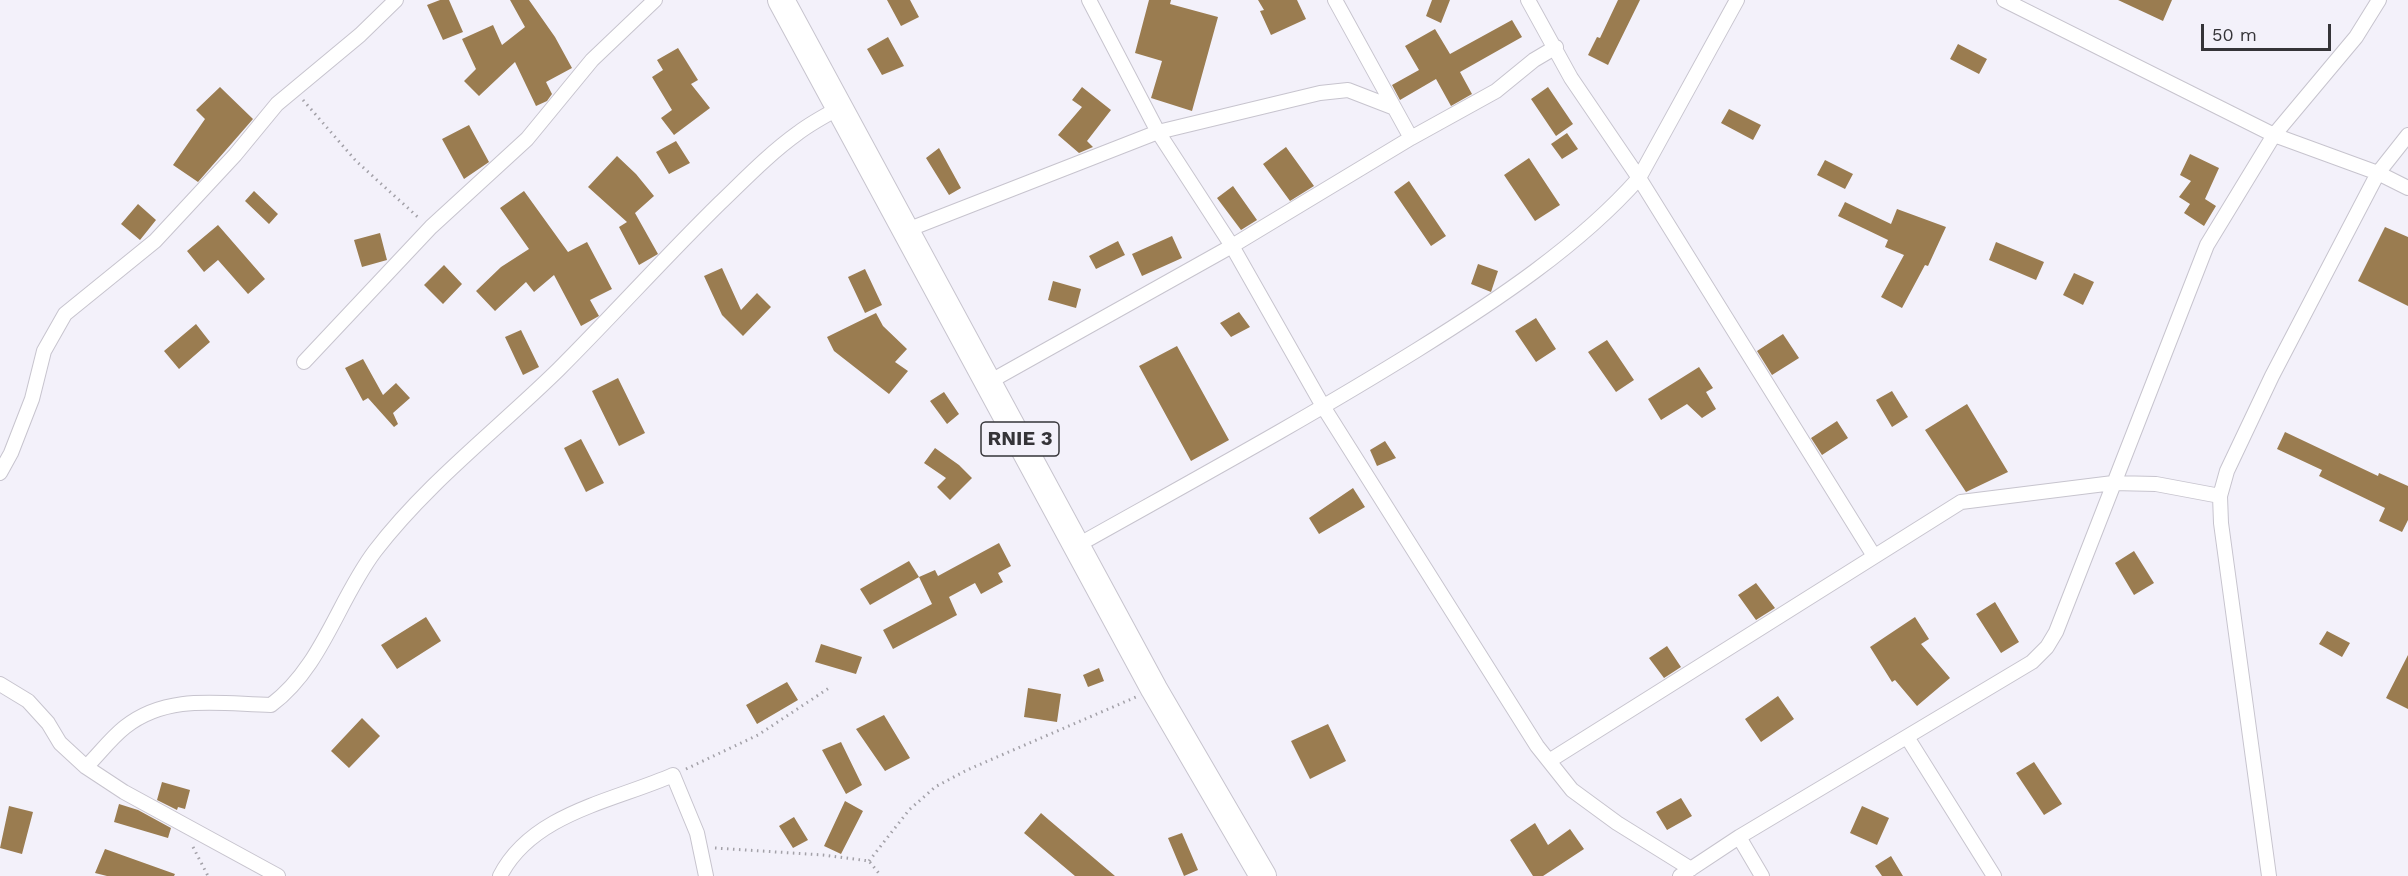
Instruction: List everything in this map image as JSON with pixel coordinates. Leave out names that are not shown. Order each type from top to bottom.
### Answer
[{"type":"highway","name":"RNIE 3","points":[[782,0],[1154,689],[1263,876]]},
{"type":"street","points":[[0,473],[11,453],[32,399],[44,351],[65,315],[155,241],[235,155],[277,104],[360,36],[396,0]]},
{"type":"street","points":[[304,362],[430,227],[503,164],[592,60],[655,0]]},
{"type":"street","points":[[1089,0],[1158,132],[1232,246],[1323,408],[1537,746],[1581,796],[1686,873],[1739,837],[2032,662],[2047,647],[2056,632],[2207,246],[2274,135],[2356,37],[2379,0]]},
{"type":"street","points":[[1335,0],[1411,138]]},
{"type":"street","points":[[1528,0],[1556,47],[1571,78],[1639,178],[1874,556]]},
{"type":"street","points":[[1078,545],[1323,408],[1481,309],[1527,276],[1622,198],[1639,178],[1737,0]]},
{"type":"street","points":[[2004,0],[2274,135],[2378,173],[2408,188]]},
{"type":"street","points":[[989,382],[1232,246],[1411,138],[1496,91],[1534,60],[1556,47]]},
{"type":"street","points":[[907,230],[1158,132],[1320,93],[1348,90],[1392,107]]},
{"type":"street","points":[[86,766],[124,727],[145,714],[170,705],[212,700],[271,705],[289,691],[316,652],[374,553],[415,505],[540,388],[615,313],[659,263],[753,171],[798,132],[841,107]]},
{"type":"street","points":[[2269,876],[2221,523],[2220,496],[2227,471],[2272,376],[2378,173],[2408,135]]},
{"type":"street","points":[[1549,761],[1961,502],[2113,483],[2156,484],[2220,496]]},
{"type":"street","points":[[0,684],[28,701],[48,723],[60,743],[86,766],[124,792],[278,876]]},
{"type":"street","points":[[1907,737],[1994,876]]},
{"type":"street","points":[[500,876],[516,850],[546,828],[574,813],[673,775],[701,848],[706,876]]},
{"type":"street","points":[[1739,837],[1762,876]]},
{"type":"path","points":[[294,90],[356,161],[395,199],[430,227]]},
{"type":"path","points":[[673,775],[758,735],[829,688]]},
{"type":"path","points":[[869,861],[909,810],[936,787],[967,770],[1154,689]]},
{"type":"path","points":[[701,848],[823,855],[869,861],[881,876]]},
{"type":"building","points":[[440,0],[449,0],[463,32],[443,40],[427,5]]},
{"type":"building","points":[[510,0],[529,0],[555,37],[572,68],[546,82],[552,94],[547,101],[536,106],[515,62],[479,96],[464,81],[476,69],[462,39],[493,25],[502,45],[525,27]]},
{"type":"building","points":[[887,0],[910,0],[919,17],[901,26]]},
{"type":"building","points":[[1149,0],[1171,0],[1170,4],[1218,17],[1192,111],[1151,98],[1162,61],[1135,53]]},
{"type":"building","points":[[1258,0],[1297,0],[1306,19],[1271,35],[1260,11],[1264,10]]},
{"type":"building","points":[[1432,0],[1450,0],[1441,23],[1426,16]]},
{"type":"building","points":[[1618,0],[1640,0],[1608,65],[1588,55],[1597,37],[1600,38]]},
{"type":"building","points":[[2118,0],[2172,0],[2163,21]]},
{"type":"building","points":[[1512,20],[1522,37],[1460,72],[1472,94],[1451,106],[1436,79],[1400,100],[1392,85],[1419,70],[1405,46],[1435,29],[1450,54]]},
{"type":"building","points":[[888,37],[904,66],[882,75],[867,49]]},
{"type":"building","points":[[1958,44],[1987,59],[1979,74],[1950,59]]},
{"type":"building","points":[[678,48],[698,80],[691,84],[710,108],[674,135],[661,118],[672,110],[652,77],[663,70],[657,60]]},
{"type":"building","points":[[220,87],[253,119],[198,182],[173,165],[205,119],[196,110]]},
{"type":"building","points":[[1082,87],[1111,110],[1087,141],[1093,147],[1079,153],[1058,135],[1082,107],[1072,100]]},
{"type":"building","points":[[1548,87],[1573,124],[1556,136],[1531,99]]},
{"type":"building","points":[[1729,109],[1761,125],[1753,140],[1721,123]]},
{"type":"building","points":[[469,125],[489,162],[464,179],[442,139]]},
{"type":"building","points":[[1567,133],[1578,149],[1562,159],[1551,144]]},
{"type":"building","points":[[676,141],[690,163],[669,174],[656,152]]},
{"type":"building","points":[[1286,147],[1314,186],[1290,201],[1263,164]]},
{"type":"building","points":[[939,148],[961,188],[949,195],[926,158]]},
{"type":"building","points":[[2190,154],[2219,168],[2205,199],[2216,206],[2204,226],[2184,213],[2190,204],[2179,197],[2191,181],[2180,175]]},
{"type":"building","points":[[617,156],[654,196],[635,213],[658,254],[639,265],[619,227],[627,222],[588,187]]},
{"type":"building","points":[[1529,158],[1560,205],[1535,221],[1504,175]]},
{"type":"building","points":[[1825,160],[1853,174],[1845,189],[1817,175]]},
{"type":"building","points":[[1409,181],[1446,236],[1431,246],[1394,192]]},
{"type":"building","points":[[1233,186],[1257,220],[1241,230],[1217,198]]},
{"type":"building","points":[[254,191],[278,214],[269,224],[245,201]]},
{"type":"building","points":[[524,191],[568,252],[587,242],[612,289],[590,300],[599,316],[581,326],[554,275],[534,292],[526,282],[495,311],[476,291],[501,267],[529,249],[500,208]]},
{"type":"building","points":[[1845,202],[1891,224],[1897,209],[1946,227],[1928,266],[1925,265],[1902,308],[1881,297],[1904,255],[1885,247],[1888,240],[1838,216]]},
{"type":"building","points":[[138,204],[156,220],[140,240],[121,224]]},
{"type":"building","points":[[218,225],[265,279],[248,294],[218,260],[204,272],[187,251]]},
{"type":"building","points":[[2385,227],[2408,237],[2408,306],[2358,281]]},
{"type":"building","points":[[380,233],[387,260],[362,267],[354,240]]},
{"type":"building","points":[[1172,236],[1182,258],[1142,276],[1132,254]]},
{"type":"building","points":[[1118,241],[1125,255],[1096,269],[1089,256]]},
{"type":"building","points":[[1996,242],[2044,262],[2036,280],[1989,260]]},
{"type":"building","points":[[1478,264],[1498,271],[1491,292],[1471,284]]},
{"type":"building","points":[[444,265],[462,284],[443,304],[424,285]]},
{"type":"building","points":[[722,268],[741,310],[757,293],[771,307],[743,336],[722,315],[704,276]]},
{"type":"building","points":[[865,269],[882,305],[865,313],[848,277]]},
{"type":"building","points":[[2074,273],[2094,282],[2083,305],[2063,295]]},
{"type":"building","points":[[1053,281],[1081,289],[1076,308],[1048,300]]},
{"type":"building","points":[[1239,312],[1250,327],[1231,337],[1220,323]]},
{"type":"building","points":[[876,313],[883,326],[907,349],[895,362],[908,371],[889,394],[834,351],[827,337]]},
{"type":"building","points":[[1536,318],[1556,349],[1536,362],[1515,331]]},
{"type":"building","points":[[196,324],[210,342],[179,369],[164,351]]},
{"type":"building","points":[[521,330],[539,367],[523,375],[505,337]]},
{"type":"building","points":[[1783,334],[1799,358],[1772,375],[1757,351]]},
{"type":"building","points":[[1607,340],[1634,380],[1616,392],[1588,352]]},
{"type":"building","points":[[1177,346],[1229,440],[1191,461],[1139,366]]},
{"type":"building","points":[[363,359],[383,395],[396,383],[410,398],[393,413],[398,424],[394,427],[368,398],[363,401],[345,368]]},
{"type":"building","points":[[1699,367],[1713,388],[1706,392],[1716,409],[1702,418],[1687,404],[1661,420],[1648,399]]},
{"type":"building","points":[[618,378],[645,433],[619,446],[592,391]]},
{"type":"building","points":[[1892,391],[1908,417],[1892,427],[1876,400]]},
{"type":"building","points":[[944,392],[959,414],[947,424],[930,401]]},
{"type":"building","points":[[1967,404],[2008,472],[1966,492],[1925,430]]},
{"type":"building","points":[[1837,421],[1848,438],[1822,455],[1811,438]]},
{"type":"building","points":[[2285,432],[2378,476],[2379,473],[2408,486],[2408,520],[2402,532],[2379,521],[2385,508],[2319,476],[2322,470],[2277,449]]},
{"type":"building","points":[[581,439],[604,483],[586,492],[564,448]]},
{"type":"building","points":[[1385,441],[1396,458],[1377,466],[1370,450]]},
{"type":"building","points":[[935,448],[959,465],[972,478],[950,500],[937,487],[946,478],[924,463]]},
{"type":"building","points":[[1353,488],[1365,507],[1319,534],[1309,518]]},
{"type":"building","points":[[999,543],[1011,566],[998,573],[1003,582],[981,594],[975,583],[949,597],[957,615],[893,649],[883,630],[932,604],[919,577],[935,570],[938,576]]},
{"type":"building","points":[[2134,551],[2154,583],[2134,595],[2115,563]]},
{"type":"building","points":[[909,561],[919,577],[870,605],[860,589]]},
{"type":"building","points":[[1756,583],[1775,608],[1756,620],[1738,595]]},
{"type":"building","points":[[1995,602],[2019,642],[2001,653],[1976,614]]},
{"type":"building","points":[[426,617],[441,641],[397,669],[381,645]]},
{"type":"building","points":[[1915,617],[1929,639],[1921,644],[1950,678],[1917,706],[1895,680],[1892,682],[1870,647]]},
{"type":"building","points":[[2327,631],[2350,643],[2342,657],[2319,644]]},
{"type":"building","points":[[821,644],[862,657],[856,674],[815,662]]},
{"type":"building","points":[[1667,646],[1681,667],[1664,678],[1649,658]]},
{"type":"building","points":[[2408,655],[2408,709],[2386,698]]},
{"type":"building","points":[[1099,668],[1104,681],[1088,687],[1083,675]]},
{"type":"building","points":[[787,682],[798,700],[757,724],[746,705]]},
{"type":"building","points":[[1028,688],[1061,694],[1057,722],[1024,717]]},
{"type":"building","points":[[1778,696],[1794,719],[1761,742],[1745,719]]},
{"type":"building","points":[[884,715],[910,758],[885,771],[856,729]]},
{"type":"building","points":[[362,718],[380,736],[349,768],[331,751]]},
{"type":"building","points":[[1328,724],[1346,761],[1310,779],[1291,741]]},
{"type":"building","points":[[841,742],[862,785],[846,794],[822,750]]},
{"type":"building","points":[[2034,762],[2062,804],[2044,815],[2016,773]]},
{"type":"building","points":[[162,782],[190,790],[185,809],[178,807],[177,810],[157,800]]},
{"type":"building","points":[[1681,798],[1692,816],[1667,830],[1656,812]]},
{"type":"building","points":[[845,801],[863,811],[841,854],[824,846]]},
{"type":"building","points":[[119,804],[138,810],[171,828],[168,838],[114,822]]},
{"type":"building","points":[[9,806],[33,812],[22,854],[0,848]]},
{"type":"building","points":[[1862,806],[1889,818],[1877,845],[1850,833]]},
{"type":"building","points":[[1041,813],[1115,876],[1075,876],[1024,833]]},
{"type":"building","points":[[794,817],[808,840],[793,848],[779,826]]},
{"type":"building","points":[[1535,823],[1548,845],[1570,829],[1584,849],[1543,876],[1533,876],[1510,840]]},
{"type":"building","points":[[1182,833],[1198,870],[1184,876],[1168,838]]},
{"type":"building","points":[[105,849],[175,874],[174,876],[107,876],[95,873]]},
{"type":"building","points":[[1891,856],[1903,876],[1882,876],[1875,866]]}]
